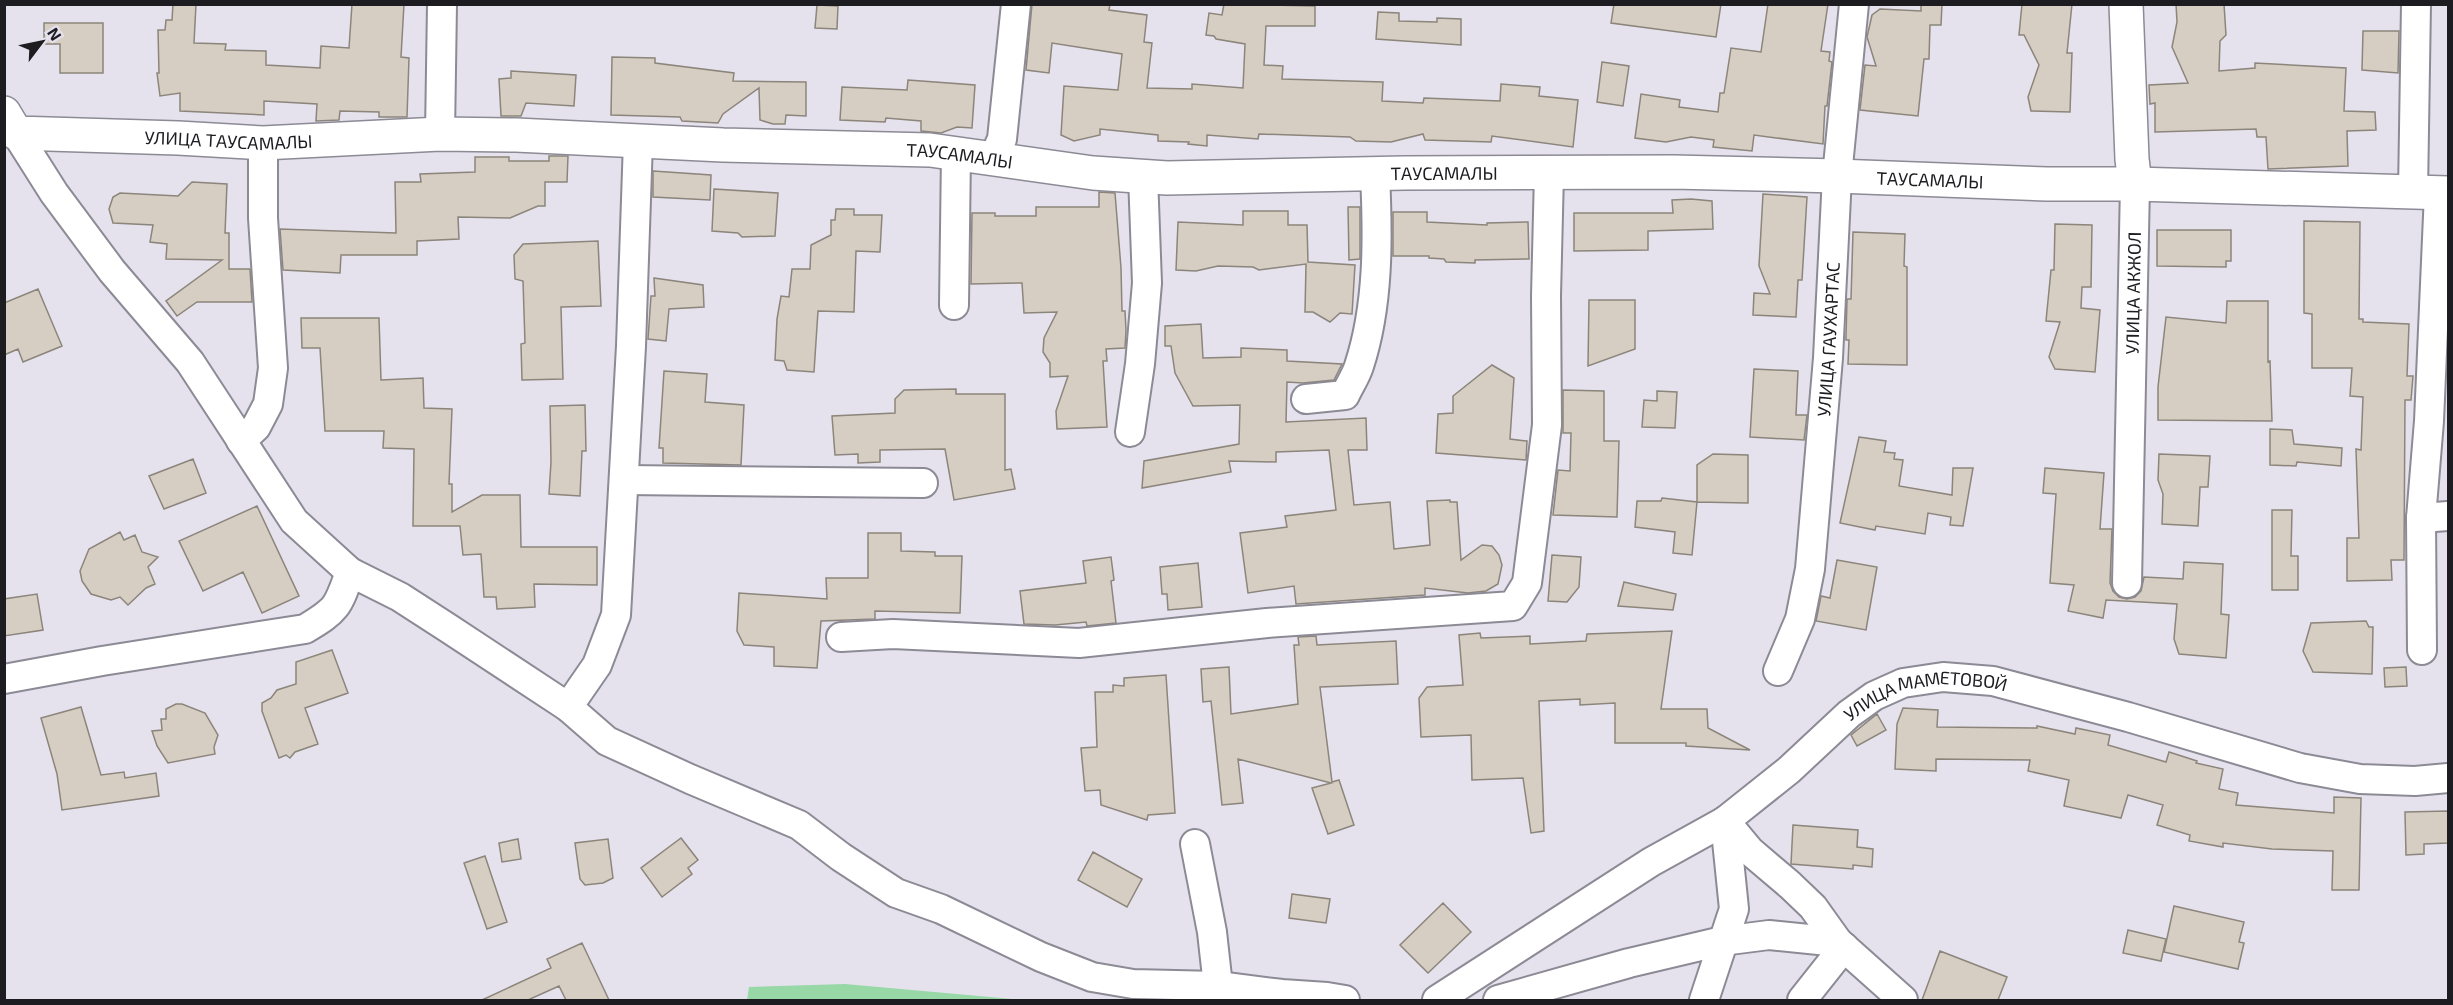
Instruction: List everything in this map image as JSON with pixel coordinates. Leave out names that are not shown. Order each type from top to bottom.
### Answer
[{"type":"street","points":[[440,134],[442,4]]},
{"type":"street","points":[[993,159],[1002,139],[1016,4]]},
{"type":"street","name":"УЛИЦА ГАУХАРТАС","points":[[1778,671],[1800,619],[1810,569],[1828,358],[1837,176],[1854,4]]},
{"type":"street","name":"УЛИЦА АКЖОЛ","points":[[2126,4],[2135,184],[2127,583]]},
{"type":"street","points":[[2416,4],[2434,193],[2429,421],[2435,517],[2422,650]]},
{"type":"street","points":[[8,119],[54,194],[112,271],[190,362],[294,521],[350,572],[400,597],[568,707],[607,741],[799,825],[841,857],[896,893],[941,909],[1041,957],[1092,977],[1112,981],[1218,986],[1345,1000]]},
{"type":"street","name":"УЛИЦА ТАУСАМАЛЫ","points":[[8,119],[178,138],[263,143],[440,134]]},
{"type":"street","name":"ТАУСАМАЛЫ","points":[[440,134],[930,150],[1093,173],[1143,176],[1673,172],[2434,193]]},
{"type":"street","points":[[568,707],[597,665],[616,615],[638,141]]},
{"type":"street","points":[[241,441],[256,427],[268,404],[273,368],[263,218],[263,143]]},
{"type":"street","points":[[954,305],[956,154]]},
{"type":"street","points":[[1306,399],[1345,395],[1359,368],[1372,313],[1378,238],[1375,174]]},
{"type":"street","points":[[841,637],[893,634],[1079,643],[1267,623],[1513,606],[1527,583],[1547,425],[1546,296],[1549,174]]},
{"type":"street","points":[[1130,432],[1140,364],[1147,283],[1143,176]]},
{"type":"street","points":[[624,480],[923,483]]},
{"type":"street","points":[[4,679],[305,629],[332,613],[340,602],[350,572]]},
{"type":"street","name":"УЛИЦА МАМЕТОВОЙ","points":[[1437,1000],[1651,862],[1725,821],[1789,770],[1849,714],[1874,696],[1903,683],[1943,677],[2004,684],[2128,717],[2300,768],[2360,779],[2415,781],[2448,778]]},
{"type":"street","points":[[1704,1000],[1734,909],[1725,821]]},
{"type":"street","points":[[1725,821],[1750,851],[1813,907],[1841,945],[1903,1000]]},
{"type":"street","points":[[1196,844],[1212,932],[1218,986]]},
{"type":"street","points":[[1498,1000],[1558,981],[1722,941],[1769,934],[1841,945]]},
{"type":"street","points":[[1802,1000],[1841,945]]},
{"type":"green space","points":[[845,984],[1023,1000],[747,1000],[749,987]]},
{"type":"building","points":[[173,4],[196,4],[194,43],[226,44],[225,50],[266,51],[266,65],[320,68],[321,46],[349,48],[352,4],[404,4],[401,57],[409,58],[407,117],[379,117],[379,112],[340,111],[339,120],[316,121],[317,104],[264,101],[264,115],[180,111],[180,93],[160,96],[157,73],[159,73],[158,30],[165,30],[166,20],[172,20]]},
{"type":"building","points":[[1032,4],[1110,4],[1109,10],[1147,15],[1144,42],[1152,43],[1147,88],[1192,89],[1192,84],[1243,88],[1245,44],[1206,35],[1209,13],[1222,15],[1224,4],[1315,6],[1315,26],[1266,26],[1264,65],[1283,66],[1282,79],[1383,82],[1382,101],[1423,103],[1424,98],[1500,101],[1501,84],[1540,87],[1539,96],[1578,100],[1573,147],[1492,136],[1491,142],[1425,140],[1423,134],[1391,142],[1356,141],[1350,137],[1259,134],[1258,139],[1207,135],[1207,146],[1188,144],[1189,142],[1158,141],[1158,135],[1100,129],[1100,135],[1074,141],[1061,135],[1064,86],[1118,90],[1122,54],[1052,43],[1049,73],[1026,70]]},
{"type":"building","points":[[1614,4],[1721,4],[1716,37],[1611,23]]},
{"type":"building","points":[[1768,4],[1828,4],[1821,51],[1830,52],[1829,61],[1832,62],[1827,106],[1825,106],[1823,144],[1754,135],[1752,151],[1713,147],[1714,140],[1691,137],[1666,142],[1635,138],[1641,94],[1680,100],[1679,107],[1718,112],[1720,93],[1724,93],[1731,48],[1761,52]]},
{"type":"building","points":[[1921,4],[1942,4],[1941,25],[1930,25],[1929,59],[1924,59],[1918,116],[1860,110],[1865,65],[1876,66],[1867,37],[1872,15],[1880,9],[1921,11]]},
{"type":"building","points":[[2022,4],[2072,4],[2067,53],[2072,53],[2070,112],[2031,111],[2028,97],[2039,65],[2024,35],[2019,35]]},
{"type":"building","points":[[2176,4],[2224,4],[2226,35],[2220,41],[2219,71],[2255,68],[2255,63],[2346,68],[2344,111],[2375,112],[2376,130],[2347,131],[2348,166],[2268,169],[2266,137],[2257,137],[2256,129],[2155,132],[2155,103],[2150,104],[2149,85],[2188,83],[2172,47],[2177,22]]},
{"type":"building","points":[[817,5],[838,6],[837,29],[815,28]]},
{"type":"building","points":[[1378,12],[1399,13],[1399,21],[1437,22],[1437,18],[1461,19],[1461,45],[1376,39]]},
{"type":"building","points":[[44,23],[103,23],[103,73],[60,73],[60,44],[44,44]]},
{"type":"building","points":[[2363,31],[2399,31],[2398,73],[2362,70]]},
{"type":"building","points":[[612,57],[655,58],[655,63],[734,73],[733,81],[806,82],[806,116],[786,115],[785,124],[773,124],[760,120],[759,88],[723,114],[718,123],[682,121],[680,117],[611,115]]},
{"type":"building","points":[[1602,62],[1629,66],[1623,106],[1597,102]]},
{"type":"building","points":[[511,71],[576,75],[574,106],[526,103],[521,116],[501,116],[499,79],[511,78]]},
{"type":"building","points":[[908,80],[975,85],[972,128],[957,127],[941,133],[921,131],[921,121],[886,118],[885,122],[840,120],[842,87],[907,90]]},
{"type":"building","points":[[549,156],[568,156],[567,182],[545,182],[545,206],[538,206],[510,218],[458,217],[459,239],[417,241],[417,255],[341,255],[340,273],[283,270],[280,229],[396,233],[395,182],[421,182],[420,174],[475,172],[475,157],[509,157],[509,161],[549,161]]},
{"type":"building","points":[[653,171],[711,175],[710,200],[653,197]]},
{"type":"building","points":[[192,182],[227,184],[225,233],[229,233],[229,269],[250,269],[252,302],[197,302],[177,316],[166,301],[222,260],[166,259],[167,244],[150,242],[153,225],[113,223],[109,209],[113,197],[120,193],[178,196]]},
{"type":"building","points":[[714,189],[778,193],[775,236],[742,237],[738,233],[712,231]]},
{"type":"building","points":[[1099,192],[1115,193],[1122,311],[1125,311],[1125,348],[1106,349],[1107,361],[1103,361],[1107,427],[1057,429],[1056,411],[1068,376],[1050,377],[1050,363],[1043,352],[1044,338],[1057,312],[1024,313],[1022,283],[971,284],[972,213],[995,213],[995,216],[1036,216],[1036,207],[1099,207]]},
{"type":"building","points":[[1763,194],[1807,197],[1802,280],[1798,280],[1796,317],[1753,315],[1754,293],[1770,294],[1759,266]]},
{"type":"building","points":[[1672,200],[1712,201],[1713,229],[1648,231],[1648,250],[1574,251],[1574,213],[1673,213]]},
{"type":"building","points":[[1348,207],[1360,207],[1360,259],[1349,260]]},
{"type":"building","points":[[836,209],[854,209],[854,215],[882,215],[880,252],[856,251],[854,312],[818,311],[814,372],[787,370],[784,361],[775,360],[777,319],[781,296],[789,297],[792,269],[810,269],[811,245],[831,235],[831,220],[835,220]]},
{"type":"building","points":[[1243,211],[1288,211],[1288,225],[1307,225],[1308,262],[1355,265],[1352,314],[1340,313],[1330,322],[1313,312],[1305,312],[1306,264],[1259,270],[1253,267],[1218,266],[1196,271],[1176,270],[1178,222],[1243,225]]},
{"type":"building","points":[[1393,212],[1427,212],[1427,222],[1487,225],[1487,223],[1528,222],[1529,259],[1475,260],[1475,263],[1446,262],[1444,259],[1429,258],[1429,256],[1393,256]]},
{"type":"building","points":[[2304,221],[2360,222],[2359,319],[2363,319],[2363,322],[2409,324],[2407,376],[2413,376],[2411,400],[2405,400],[2404,560],[2391,560],[2392,580],[2347,581],[2347,538],[2359,538],[2356,449],[2361,450],[2363,397],[2350,396],[2352,368],[2312,368],[2312,314],[2304,313]]},
{"type":"building","points":[[2055,224],[2092,225],[2091,287],[2082,287],[2081,308],[2100,310],[2095,372],[2055,369],[2049,357],[2060,322],[2046,321],[2051,270],[2054,270]]},
{"type":"building","points":[[2157,230],[2231,230],[2231,261],[2226,261],[2226,267],[2157,266]]},
{"type":"building","points":[[1853,232],[1905,234],[1907,365],[1848,364],[1847,299],[1851,299]]},
{"type":"building","points":[[598,241],[601,306],[561,307],[563,379],[522,380],[521,344],[525,343],[523,281],[515,279],[514,255],[523,244]]},
{"type":"building","points":[[654,278],[703,285],[704,307],[669,309],[666,341],[648,339],[651,296],[655,296]]},
{"type":"building","points":[[38,289],[62,346],[23,362],[18,349],[4,355],[4,303]]},
{"type":"building","points":[[1589,300],[1635,300],[1635,349],[1588,366]]},
{"type":"building","points":[[2227,301],[2268,301],[2268,362],[2270,361],[2272,421],[2158,420],[2158,387],[2166,317],[2226,323]]},
{"type":"building","points":[[301,318],[379,318],[381,380],[423,378],[424,408],[452,409],[449,484],[452,484],[452,512],[482,495],[520,495],[521,547],[597,547],[597,585],[534,584],[535,607],[497,609],[496,597],[484,597],[481,554],[463,555],[460,526],[413,526],[414,449],[383,448],[384,431],[325,431],[320,348],[302,348]]},
{"type":"building","points":[[1201,324],[1203,358],[1241,357],[1241,348],[1287,350],[1287,361],[1342,364],[1334,380],[1287,382],[1286,422],[1366,418],[1367,450],[1348,450],[1354,505],[1390,502],[1394,549],[1430,545],[1427,501],[1457,502],[1461,560],[1482,545],[1492,546],[1499,555],[1502,565],[1498,584],[1486,591],[1468,593],[1425,588],[1425,595],[1296,604],[1294,586],[1248,593],[1240,533],[1287,527],[1285,516],[1336,510],[1329,450],[1276,452],[1276,462],[1229,461],[1231,472],[1142,488],[1144,461],[1239,444],[1240,405],[1193,406],[1175,373],[1171,346],[1165,346],[1165,326]]},
{"type":"building","points":[[1492,365],[1514,378],[1510,439],[1527,441],[1526,460],[1436,453],[1438,414],[1453,413],[1453,396]]},
{"type":"building","points":[[1754,369],[1798,371],[1796,415],[1807,415],[1804,440],[1750,437]]},
{"type":"building","points":[[664,371],[707,374],[705,402],[744,405],[741,465],[663,463],[663,448],[659,448]]},
{"type":"building","points":[[956,389],[956,394],[1005,394],[1005,470],[1011,469],[1015,489],[954,500],[945,449],[880,450],[880,462],[858,463],[858,454],[835,455],[832,416],[895,413],[895,399],[904,390]]},
{"type":"building","points":[[1563,390],[1604,391],[1604,441],[1619,441],[1617,517],[1553,515],[1558,470],[1570,471],[1571,433],[1563,433]]},
{"type":"building","points":[[1657,391],[1677,392],[1675,428],[1642,427],[1644,400],[1657,401]]},
{"type":"building","points":[[585,405],[586,451],[582,451],[580,496],[549,494],[550,406]]},
{"type":"building","points":[[2270,429],[2292,430],[2294,444],[2342,448],[2341,466],[2297,462],[2296,466],[2270,465]]},
{"type":"building","points":[[1859,437],[1886,441],[1884,452],[1895,453],[1894,459],[1903,460],[1899,486],[1952,495],[1953,468],[1973,468],[1963,526],[1950,525],[1951,517],[1928,513],[1925,534],[1876,526],[1875,530],[1840,523]]},
{"type":"building","points":[[1713,454],[1748,455],[1748,503],[1697,502],[1697,465]]},
{"type":"building","points":[[2159,454],[2210,456],[2208,487],[2200,487],[2198,526],[2162,524],[2163,494],[2158,480]]},
{"type":"building","points":[[193,459],[206,493],[164,509],[149,476]]},
{"type":"building","points":[[2045,468],[2104,473],[2100,529],[2112,529],[2110,583],[2113,591],[2119,597],[2127,599],[2135,597],[2141,591],[2144,577],[2183,579],[2184,562],[2223,564],[2221,614],[2229,615],[2226,658],[2179,654],[2174,639],[2177,604],[2106,600],[2103,618],[2068,611],[2074,585],[2050,583],[2056,494],[2043,493]]},
{"type":"building","points":[[1662,498],[1697,502],[1692,555],[1673,553],[1675,532],[1635,527],[1637,501],[1661,501]]},
{"type":"building","points":[[257,506],[299,596],[262,613],[243,572],[203,591],[179,541]]},
{"type":"building","points":[[2272,510],[2292,510],[2291,556],[2298,556],[2298,590],[2272,590]]},
{"type":"building","points":[[120,532],[124,540],[135,535],[142,552],[158,557],[148,567],[155,584],[146,588],[128,605],[120,597],[111,600],[91,594],[82,581],[80,571],[89,549]]},
{"type":"building","points":[[868,533],[901,533],[901,551],[935,552],[935,556],[962,556],[960,613],[875,611],[875,619],[821,621],[817,668],[774,666],[774,647],[744,645],[737,631],[739,593],[827,599],[826,578],[868,578]]},
{"type":"building","points":[[1552,555],[1581,557],[1579,587],[1567,602],[1548,601]]},
{"type":"building","points":[[1111,557],[1114,580],[1111,581],[1116,623],[1087,626],[1086,622],[1055,625],[1024,624],[1020,591],[1086,583],[1083,561]]},
{"type":"building","points":[[1837,560],[1877,567],[1866,630],[1816,621],[1821,596],[1830,598]]},
{"type":"building","points":[[1198,563],[1202,607],[1168,610],[1167,594],[1162,594],[1160,567]]},
{"type":"building","points":[[1624,582],[1676,594],[1673,610],[1618,606]]},
{"type":"building","points":[[37,594],[43,630],[4,636],[4,599]]},
{"type":"building","points":[[2366,621],[2369,627],[2373,627],[2372,674],[2313,672],[2303,651],[2311,623]]},
{"type":"building","points":[[1672,631],[1661,709],[1707,709],[1708,728],[1750,750],[1686,746],[1686,743],[1615,743],[1615,703],[1580,705],[1580,699],[1539,701],[1544,831],[1531,833],[1523,778],[1472,780],[1471,735],[1421,737],[1419,698],[1427,687],[1463,685],[1459,635],[1480,633],[1481,638],[1530,636],[1530,644],[1586,641],[1587,634]]},
{"type":"building","points":[[1316,636],[1317,645],[1396,641],[1398,684],[1320,687],[1332,782],[1339,780],[1354,825],[1328,834],[1312,788],[1331,783],[1238,759],[1243,803],[1222,805],[1211,701],[1203,702],[1201,669],[1229,667],[1231,714],[1298,704],[1294,645],[1299,645],[1298,637]]},
{"type":"building","points":[[332,650],[348,693],[305,708],[318,744],[295,752],[290,758],[286,755],[279,758],[262,711],[262,703],[271,698],[277,690],[296,684],[296,662]]},
{"type":"building","points":[[2406,667],[2407,686],[2385,687],[2384,668]]},
{"type":"building","points":[[1166,675],[1175,813],[1148,815],[1147,820],[1101,805],[1100,790],[1085,791],[1081,748],[1097,747],[1095,692],[1113,692],[1113,685],[1124,686],[1124,678]]},
{"type":"building","points":[[176,704],[205,713],[218,735],[214,747],[215,754],[168,763],[157,746],[152,731],[162,730],[161,719],[166,719],[166,709]]},
{"type":"building","points":[[81,707],[101,775],[124,772],[125,778],[156,773],[159,796],[62,810],[57,774],[41,718]]},
{"type":"building","points":[[1903,708],[1938,710],[1937,727],[2037,728],[2037,726],[2075,734],[2076,728],[2110,735],[2108,745],[2166,762],[2169,752],[2197,761],[2196,763],[2223,769],[2219,789],[2238,793],[2236,805],[2334,813],[2334,797],[2361,798],[2359,890],[2332,890],[2333,851],[2272,849],[2223,843],[2223,847],[2189,841],[2190,835],[2157,825],[2163,805],[2128,795],[2121,818],[2064,806],[2069,780],[2028,771],[2030,760],[1936,759],[1936,771],[1895,769],[1897,724]]},
{"type":"building","points":[[1877,714],[1886,730],[1857,746],[1851,735]]},
{"type":"building","points":[[2448,811],[2448,843],[2424,844],[2424,854],[2406,855],[2405,812]]},
{"type":"building","points":[[1793,825],[1858,830],[1857,847],[1873,849],[1872,867],[1853,865],[1853,869],[1791,864]]},
{"type":"building","points":[[681,838],[698,860],[688,868],[692,874],[662,897],[641,868]]},
{"type":"building","points":[[518,839],[521,859],[502,862],[499,843]]},
{"type":"building","points":[[608,839],[613,878],[603,883],[585,885],[580,879],[575,843]]},
{"type":"building","points":[[1093,852],[1142,879],[1127,907],[1078,880]]},
{"type":"building","points":[[485,856],[507,922],[487,929],[464,863]]},
{"type":"building","points":[[1292,894],[1330,899],[1326,923],[1289,918]]},
{"type":"building","points":[[1443,903],[1471,932],[1428,973],[1400,945]]},
{"type":"building","points":[[2174,906],[2244,922],[2239,942],[2244,943],[2238,969],[2164,952]]},
{"type":"building","points":[[2128,930],[2166,939],[2161,961],[2123,953]]},
{"type":"building","points":[[582,943],[609,1000],[566,1000],[559,986],[528,1000],[482,1000],[551,968],[547,959]]},
{"type":"building","points":[[1940,951],[2007,977],[1998,1000],[1922,1000]]}]
